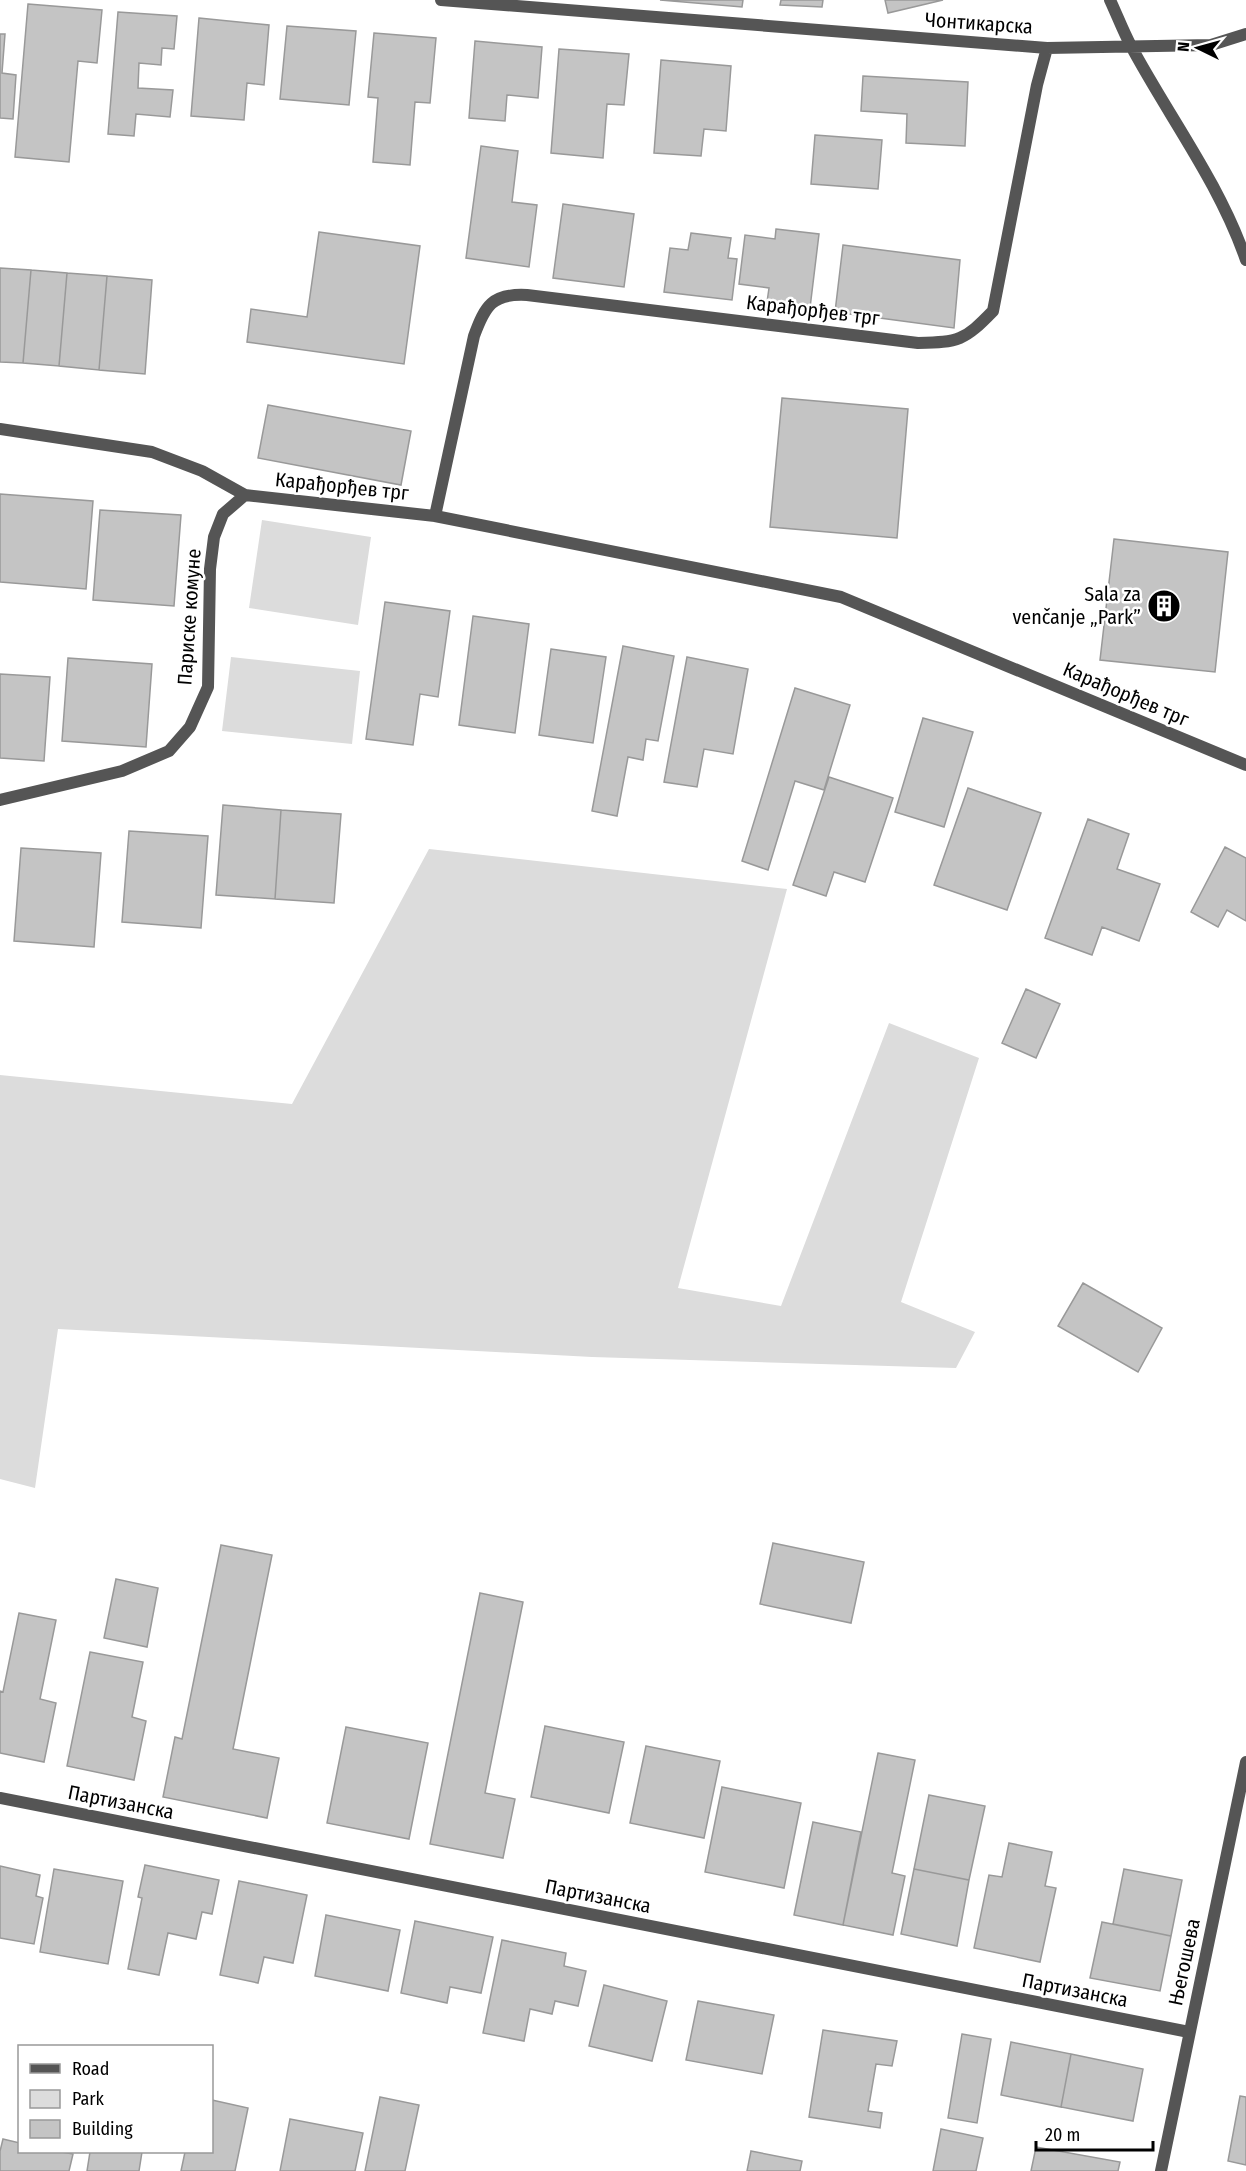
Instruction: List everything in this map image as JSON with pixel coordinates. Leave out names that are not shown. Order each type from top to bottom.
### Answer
[{"type":"street","name":"Чонтикарска","points":[[441,0],[1047,48]]},
{"type":"street","points":[[1110,0],[1131,45],[1199,158],[1237,233],[1246,260]]},
{"type":"street","points":[[1047,48],[1211,45],[1246,34]]},
{"type":"street","name":"Карађорђев трг","points":[[435,516],[474,336],[483,312],[496,299],[511,294],[527,295],[918,343],[950,343],[972,333],[993,311],[1037,85],[1047,48]]},
{"type":"street","points":[[0,429],[152,452],[202,471],[246,495]]},
{"type":"street","name":"Карађорђев трг","points":[[246,495],[435,516],[841,597],[1246,765]]},
{"type":"street","name":"Париске комуне","points":[[0,800],[122,771],[169,751],[190,727],[208,687],[210,569],[214,537],[223,514],[246,495]]},
{"type":"street","name":"Његошева","points":[[1161,2171],[1246,1762]]},
{"type":"street","name":"Партизанска","points":[[0,1798],[1189,2032]]},
{"type":"green space","points":[[262,520],[371,537],[358,625],[249,608]]},
{"type":"green space","points":[[231,657],[360,671],[352,744],[222,731]]},
{"type":"green space","points":[[429,849],[787,889],[678,1288],[781,1306],[889,1023],[979,1058],[901,1302],[975,1332],[956,1368],[592,1357],[58,1329],[35,1488],[0,1479],[0,1075],[292,1104]]},
{"type":"building","points":[[660,0],[743,0],[742,7]]},
{"type":"building","points":[[781,0],[823,0],[822,7],[780,5]]},
{"type":"building","points":[[885,0],[943,0],[888,13]]},
{"type":"building","points":[[28,4],[102,10],[97,63],[78,61],[69,162],[15,157]]},
{"type":"building","points":[[118,12],[177,16],[174,49],[162,48],[161,65],[139,63],[138,88],[173,90],[170,117],[136,114],[134,136],[108,134]]},
{"type":"building","points":[[199,18],[269,25],[264,85],[247,83],[244,120],[191,116]]},
{"type":"building","points":[[287,26],[356,31],[349,105],[280,99]]},
{"type":"building","points":[[374,33],[436,38],[430,103],[415,102],[410,165],[373,162],[378,98],[368,97]]},
{"type":"building","points":[[0,34],[5,34],[2,73],[16,75],[13,119],[0,118]]},
{"type":"building","points":[[475,41],[542,47],[538,98],[507,95],[505,121],[469,118]]},
{"type":"building","points":[[559,49],[629,54],[624,105],[607,104],[603,158],[551,153]]},
{"type":"building","points":[[661,60],[731,66],[726,131],[704,129],[701,156],[654,153]]},
{"type":"building","points":[[863,76],[968,82],[965,146],[906,143],[907,114],[861,111]]},
{"type":"building","points":[[815,135],[882,140],[878,189],[811,184]]},
{"type":"building","points":[[481,146],[518,151],[512,202],[537,205],[529,267],[466,258]]},
{"type":"building","points":[[563,204],[634,214],[624,287],[553,278]]},
{"type":"building","points":[[776,229],[819,234],[810,308],[767,302],[769,288],[739,284],[745,235],[775,239]]},
{"type":"building","points":[[319,232],[420,246],[404,364],[247,342],[251,309],[307,317]]},
{"type":"building","points":[[691,233],[731,238],[728,258],[737,259],[732,300],[664,292],[670,248],[688,250]]},
{"type":"building","points":[[843,245],[960,260],[954,328],[835,312]]},
{"type":"building","points":[[0,268],[31,270],[23,363],[0,362]]},
{"type":"building","points":[[31,270],[67,273],[59,366],[23,363]]},
{"type":"building","points":[[67,273],[107,276],[99,370],[59,366]]},
{"type":"building","points":[[107,276],[152,280],[145,374],[99,370]]},
{"type":"building","points":[[782,398],[908,409],[897,538],[770,527]]},
{"type":"building","points":[[268,405],[411,431],[401,485],[258,458]]},
{"type":"building","points":[[0,494],[93,501],[86,589],[0,582]]},
{"type":"building","points":[[100,510],[181,515],[174,606],[93,600]]},
{"type":"building","name":"Sala za venčanje „Park”","points":[[1114,539],[1228,552],[1215,672],[1100,660]]},
{"type":"building","points":[[385,602],[450,611],[438,697],[420,694],[413,745],[366,739]]},
{"type":"building","points":[[473,616],[529,624],[515,733],[459,725]]},
{"type":"building","points":[[623,646],[674,656],[658,741],[646,739],[643,760],[628,757],[617,816],[592,811]]},
{"type":"building","points":[[551,649],[606,657],[593,743],[539,735]]},
{"type":"building","points":[[687,657],[748,669],[733,754],[704,749],[697,787],[664,782]]},
{"type":"building","points":[[68,658],[152,664],[146,747],[62,741]]},
{"type":"building","points":[[0,674],[50,677],[44,761],[0,758]]},
{"type":"building","points":[[795,688],[850,705],[824,790],[795,781],[768,870],[742,861]]},
{"type":"building","points":[[923,718],[973,732],[944,827],[895,812]]},
{"type":"building","points":[[829,777],[893,798],[865,882],[834,872],[826,896],[793,885]]},
{"type":"building","points":[[968,788],[1041,813],[1007,910],[934,885]]},
{"type":"building","points":[[223,805],[281,810],[275,899],[216,895]]},
{"type":"building","points":[[281,810],[341,814],[334,903],[275,899]]},
{"type":"building","points":[[1088,819],[1129,834],[1117,869],[1160,884],[1139,941],[1102,927],[1092,955],[1045,938]]},
{"type":"building","points":[[129,831],[208,836],[201,928],[122,922]]},
{"type":"building","points":[[1225,847],[1246,858],[1246,921],[1227,910],[1218,927],[1191,912]]},
{"type":"building","points":[[21,848],[101,853],[94,947],[14,941]]},
{"type":"building","points":[[1026,989],[1060,1004],[1036,1058],[1002,1043]]},
{"type":"building","points":[[1083,1283],[1162,1328],[1138,1372],[1058,1326]]},
{"type":"building","points":[[773,1543],[864,1562],[851,1623],[760,1604]]},
{"type":"building","points":[[221,1545],[272,1555],[233,1749],[279,1758],[267,1818],[163,1797],[175,1737],[182,1739]]},
{"type":"building","points":[[116,1579],[158,1588],[147,1647],[104,1638]]},
{"type":"building","points":[[480,1593],[523,1602],[485,1793],[515,1799],[503,1858],[430,1844]]},
{"type":"building","points":[[19,1613],[56,1620],[40,1699],[56,1703],[44,1762],[0,1753],[0,1691],[3,1692]]},
{"type":"building","points":[[90,1652],[143,1662],[132,1717],[146,1721],[134,1780],[67,1766]]},
{"type":"building","points":[[545,1726],[624,1742],[609,1813],[531,1797]]},
{"type":"building","points":[[346,1727],[428,1743],[409,1839],[327,1823]]},
{"type":"building","points":[[646,1746],[720,1761],[704,1838],[630,1823]]},
{"type":"building","points":[[878,1753],[915,1760],[892,1873],[905,1876],[893,1935],[843,1925]]},
{"type":"building","points":[[722,1787],[801,1803],[784,1888],[705,1872]]},
{"type":"building","points":[[929,1795],[985,1806],[969,1880],[914,1869]]},
{"type":"building","points":[[813,1822],[861,1832],[843,1925],[794,1915]]},
{"type":"building","points":[[1009,1843],[1052,1852],[1045,1886],[1056,1888],[1040,1962],[974,1948],[989,1875],[1002,1877]]},
{"type":"building","points":[[145,1865],[219,1880],[212,1914],[202,1912],[196,1939],[168,1933],[159,1975],[128,1969],[142,1898],[138,1897]]},
{"type":"building","points":[[0,1866],[40,1875],[36,1896],[43,1898],[34,1944],[0,1938]]},
{"type":"building","points":[[54,1869],[123,1881],[108,1964],[40,1952]]},
{"type":"building","points":[[914,1869],[969,1880],[957,1946],[901,1934]]},
{"type":"building","points":[[1124,1869],[1182,1880],[1171,1936],[1113,1924]]},
{"type":"building","points":[[239,1881],[307,1895],[293,1963],[264,1957],[258,1983],[220,1975]]},
{"type":"building","points":[[326,1915],[400,1930],[388,1991],[315,1976]]},
{"type":"building","points":[[415,1921],[493,1937],[481,1993],[450,1987],[447,2003],[401,1993]]},
{"type":"building","points":[[1102,1922],[1171,1936],[1160,1991],[1090,1978]]},
{"type":"building","points":[[502,1940],[566,1953],[564,1966],[586,1971],[578,2006],[555,2001],[552,2014],[530,2009],[524,2041],[483,2033]]},
{"type":"building","points":[[604,1985],[667,2001],[652,2061],[589,2046]]},
{"type":"building","points":[[698,2001],[774,2015],[762,2074],[686,2060]]},
{"type":"building","points":[[823,2030],[897,2041],[892,2066],[876,2064],[868,2111],[882,2113],[880,2128],[809,2117]]},
{"type":"building","points":[[962,2034],[991,2039],[977,2123],[948,2118]]},
{"type":"building","points":[[1011,2042],[1071,2054],[1061,2107],[1001,2095]]},
{"type":"building","points":[[1071,2054],[1143,2069],[1133,2121],[1061,2107]]},
{"type":"building","points":[[1240,2096],[1246,2097],[1246,2165],[1228,2161]]},
{"type":"building","points":[[380,2097],[419,2105],[405,2171],[365,2171]]},
{"type":"building","points":[[213,2100],[248,2108],[235,2171],[181,2171],[185,2153],[213,2153]]},
{"type":"building","points":[[290,2119],[363,2133],[355,2171],[280,2171]]},
{"type":"building","points":[[941,2129],[983,2138],[976,2171],[933,2171]]},
{"type":"building","points":[[3,2139],[18,2143],[18,2153],[73,2154],[69,2171],[0,2171],[0,2151]]},
{"type":"building","points":[[1036,2147],[1120,2162],[1118,2171],[1031,2171]]},
{"type":"building","points":[[751,2151],[802,2161],[800,2171],[747,2171]]},
{"type":"building","points":[[90,2153],[142,2153],[139,2171],[87,2171]]},
{"type":"place","name":"Sala za venčanje „Park”","points":[[1164,606]]}]
